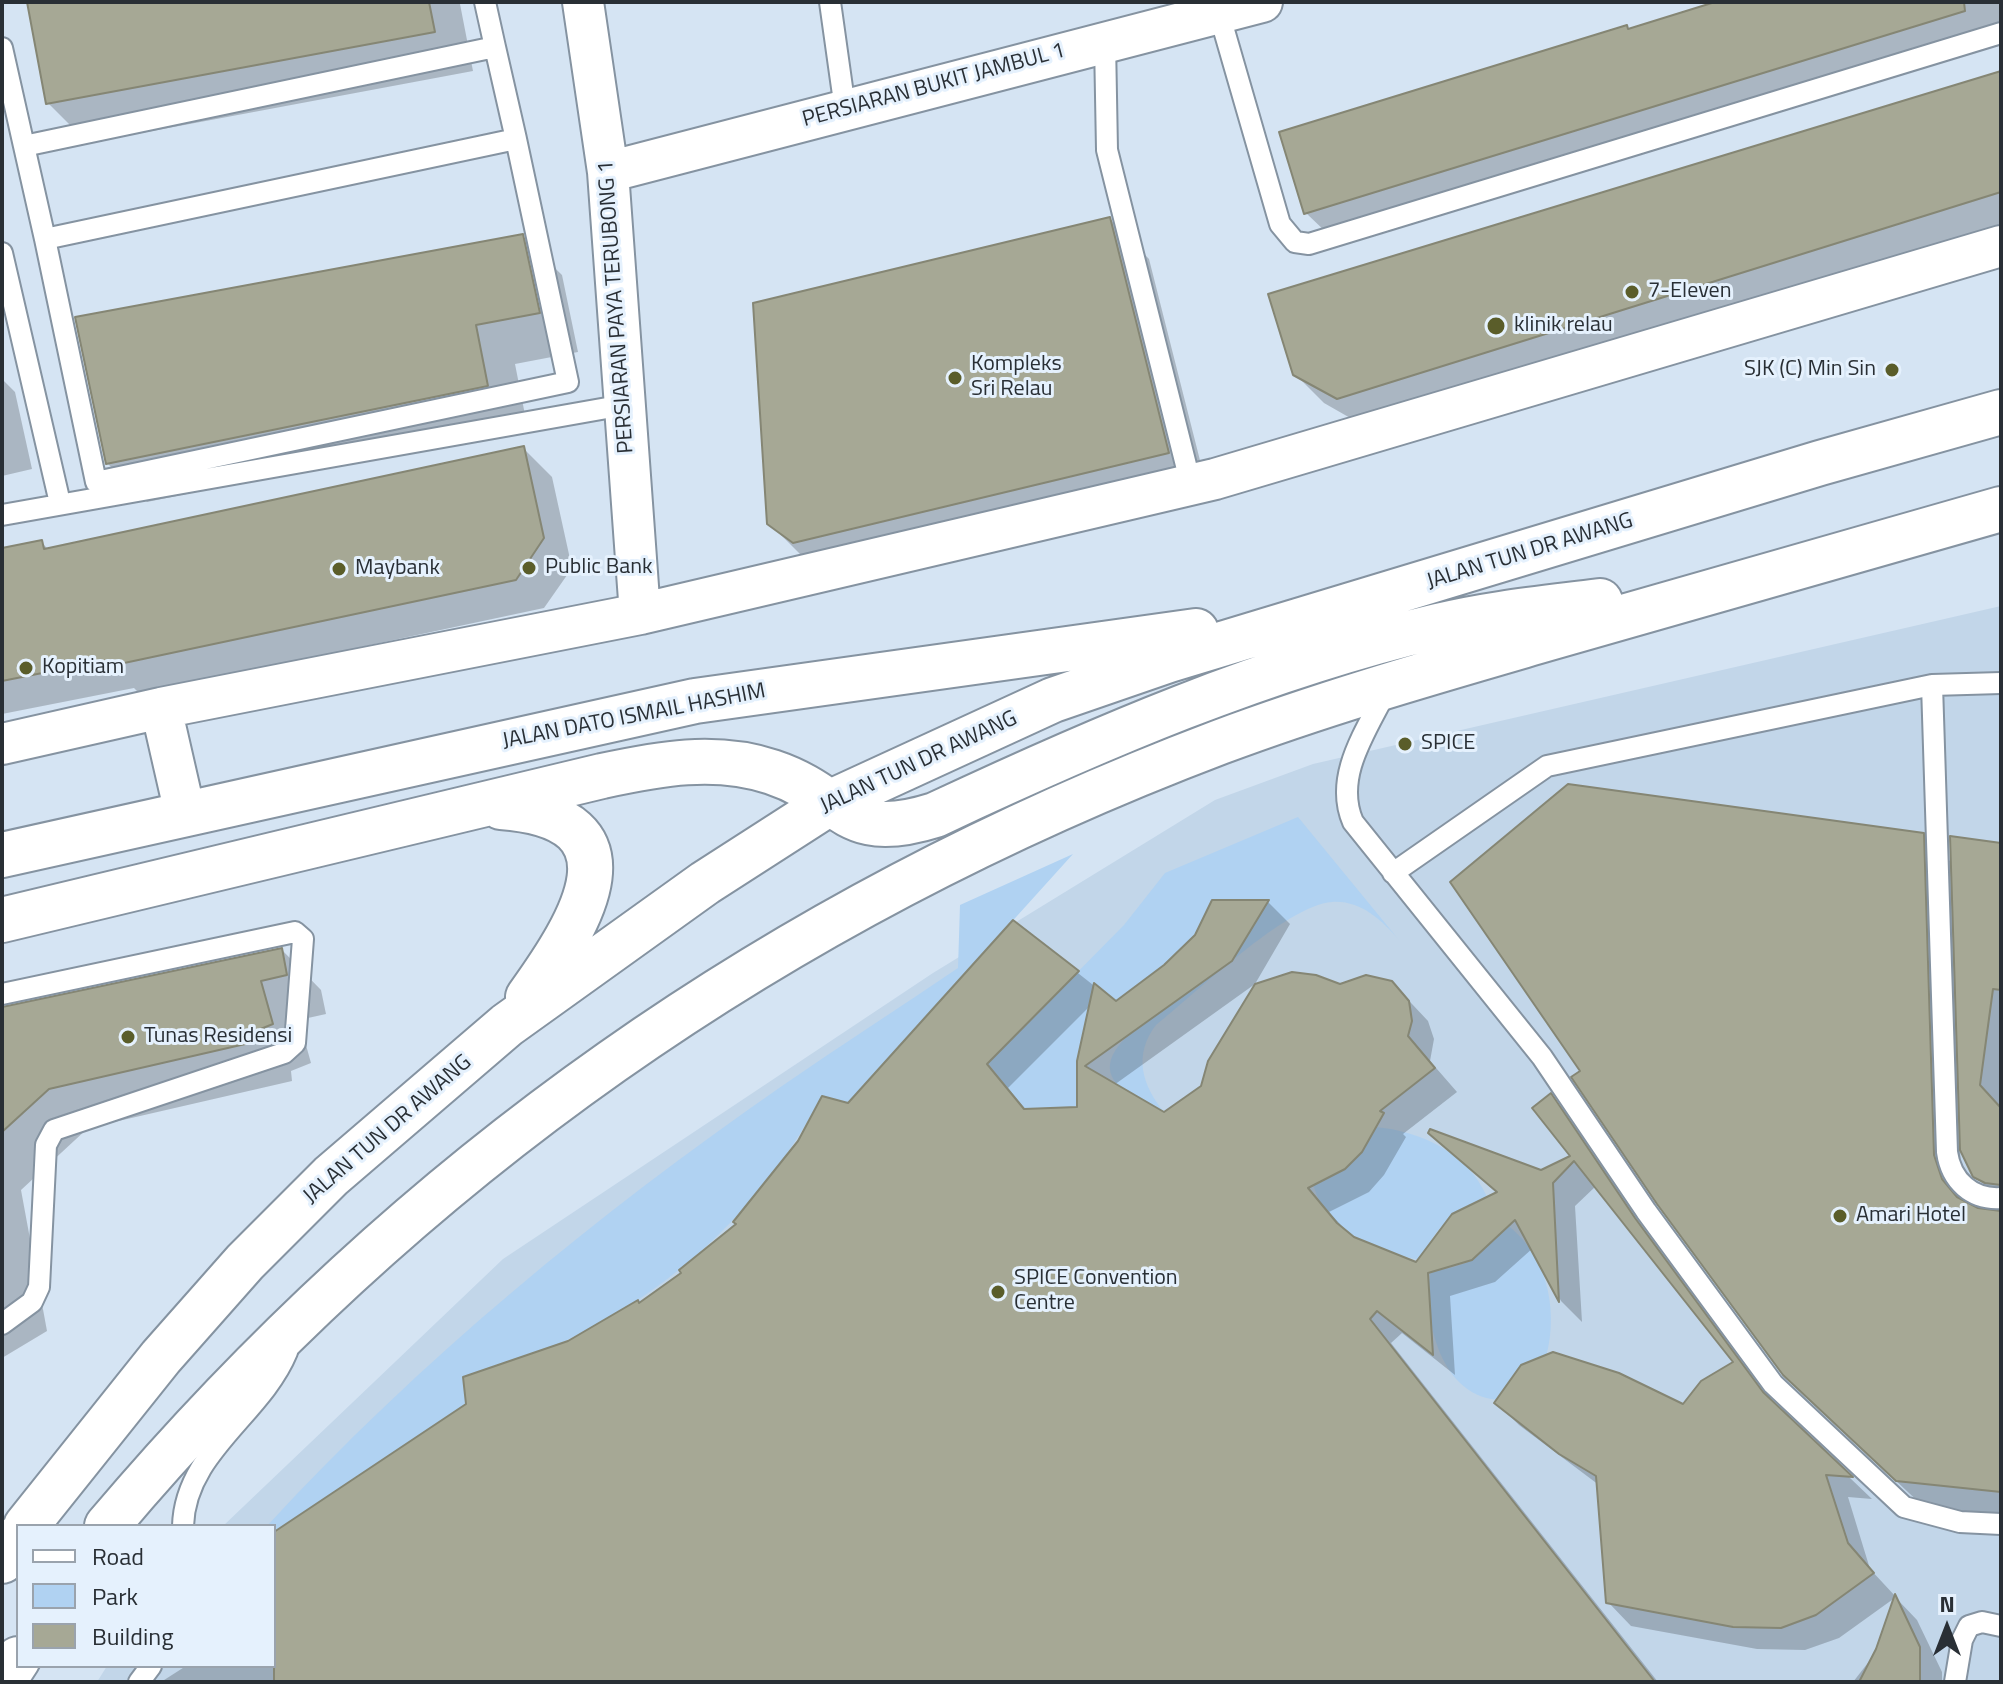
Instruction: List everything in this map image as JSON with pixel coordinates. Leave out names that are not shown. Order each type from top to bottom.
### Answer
[{"type":"main road","name":"JALAN TUN DR AWANG","points":[[28,1524],[161,1357],[245,1262],[331,1176],[507,1025],[705,883],[831,802],[1053,700],[1169,660],[1820,463],[2001,412]]},
{"type":"main road","points":[[109,1524],[202,1415],[304,1312],[411,1219],[577,1085],[696,1002],[827,923],[974,848],[1102,790],[1221,742],[1390,685],[2001,509]]},
{"type":"main road","points":[[2,920],[631,770],[683,762],[730,763],[772,772],[831,802],[846,815],[869,824],[904,823],[935,815],[1023,773],[1197,701],[1390,639],[1499,614],[1754,579]]},
{"type":"main road","name":"JALAN DATO ISMAIL HASHIM","points":[[2,855],[695,701],[1115,640],[1322,615]]},
{"type":"main road","points":[[465,809],[502,807],[555,815],[577,831],[588,856],[588,880],[570,934],[507,1025]]},
{"type":"main road","points":[[2,1561],[16,1540]]},
{"type":"main road","points":[[3,1682],[16,1662]]},
{"type":"street","name":"PERSIARAN PAYA TERUBONG 1","points":[[583,2],[608,172],[640,614]]},
{"type":"street","name":"PERSIARAN BUKIT JAMBUL 1","points":[[608,172],[1105,42],[1206,11],[1262,2]]},
{"type":"street","points":[[2,744],[161,708],[640,614],[1191,485],[2001,246]]},
{"type":"street","points":[[161,708],[185,813]]},
{"type":"lane","points":[[2,48],[96,482],[568,382],[485,2]]},
{"type":"lane","points":[[830,2],[845,109]]},
{"type":"lane","points":[[1206,11],[1280,224],[1295,242],[1309,244],[2001,33]]},
{"type":"lane","points":[[1105,42],[1107,150],[1191,485]]},
{"type":"lane","points":[[24,146],[495,47]]},
{"type":"lane","points":[[45,239],[516,139]]},
{"type":"lane","points":[[2,253],[60,503]]},
{"type":"lane","points":[[2,515],[624,405]]},
{"type":"lane","points":[[1393,873],[1547,766],[1932,685],[2001,683]]},
{"type":"lane","points":[[1390,685],[1347,773],[1347,807],[1353,822],[1542,1057],[1646,1211],[1773,1384],[1904,1507],[1960,1522],[2001,1524]]},
{"type":"lane","points":[[1932,685],[1949,1167],[1968,1191],[1984,1199],[2001,1198]]},
{"type":"lane","points":[[2,994],[295,932],[303,939],[295,1043],[284,1053],[54,1130],[46,1145],[39,1287],[32,1302],[2,1324]]},
{"type":"lane","points":[[183,1524],[183,1507],[214,1447],[279,1371],[304,1312]]},
{"type":"lane","points":[[1955,1682],[1962,1640],[1969,1626],[1982,1622],[2001,1626]]},
{"type":"shaded area","points":[[2001,606],[2001,1682],[97,1682],[106,1668],[276,1668],[276,1524],[225,1524],[503,1259],[933,973],[1215,800],[1313,764]]},
{"type":"green space","points":[[1298,817],[1399,940],[1370,913],[1342,902],[1313,907],[1266,934],[1156,1025],[1149,1036],[1144,1047],[1143,1070],[1150,1091],[1164,1112],[1121,1088],[1111,1072],[1112,1057],[1123,1041],[1140,1026],[1209,977],[1262,900],[1212,901],[1183,948],[1123,997],[1087,1036],[1078,1057],[1079,1080],[1092,1105],[1027,1112],[988,1063],[1124,925],[1165,873]]},
{"type":"green space","points":[[1073,854],[848,1103],[822,1096],[774,1172],[714,1239],[681,1268],[607,1319],[567,1340],[464,1377],[465,1404],[276,1531],[276,1524],[269,1524],[325,1465],[448,1348],[578,1238],[713,1135],[958,968],[960,905]]},
{"type":"green space","points":[[1375,1127],[1409,1133],[1441,1147],[1468,1168],[1487,1197],[1447,1221],[1433,1238],[1423,1260],[1387,1252],[1353,1236],[1338,1225],[1317,1195],[1312,1177],[1343,1169],[1358,1155]]},
{"type":"green space","points":[[1500,1220],[1528,1246],[1538,1262],[1545,1280],[1551,1318],[1546,1357],[1522,1365],[1503,1400],[1482,1396],[1464,1387],[1451,1372],[1433,1333],[1429,1290],[1431,1270],[1455,1267],[1475,1257],[1491,1242]]},
{"type":"building","points":[[27,2],[429,2],[435,32],[46,104]]},
{"type":"building","points":[[1715,2],[1964,2],[1965,11],[1304,214],[1279,132],[1627,25],[1628,29]]},
{"type":"building","points":[[2001,71],[2001,192],[1337,399],[1293,375],[1268,294]]},
{"type":"building","name":"Kompleks Sri Relau","points":[[1110,217],[1169,453],[793,543],[767,524],[753,303]]},
{"type":"building","points":[[523,234],[540,313],[476,325],[488,386],[106,464],[75,317]]},
{"type":"building","points":[[524,446],[544,538],[516,580],[110,666],[108,660],[2,681],[2,548],[42,540],[44,549]]},
{"type":"building","name":"Amari Hotel","points":[[1568,784],[1924,833],[1934,1155],[1942,1179],[1957,1197],[1978,1208],[2001,1211],[2001,1492],[1896,1481],[1783,1375],[1657,1204],[1571,1077],[1580,1071],[1450,882]]},
{"type":"building","points":[[1950,836],[2001,843],[2001,990],[1993,989],[1980,1085],[2001,1108],[2001,1185],[1985,1183],[1973,1177],[1960,1150]]},
{"type":"building","points":[[1212,900],[1269,900],[1232,961],[1085,1066],[1164,1112],[1201,1086],[1208,1061],[1255,984],[1292,972],[1316,975],[1340,984],[1366,975],[1392,981],[1409,1001],[1412,1021],[1408,1036],[1435,1068],[1380,1111],[1384,1113],[1362,1152],[1345,1169],[1308,1188],[1337,1223],[1354,1237],[1416,1262],[1452,1214],[1497,1192],[1428,1133],[1430,1129],[1541,1170],[1570,1156],[1532,1108],[1551,1093],[1635,1218],[1763,1392],[1853,1477],[1826,1475],[1848,1543],[1874,1573],[1816,1615],[1781,1628],[1733,1627],[1606,1603],[1596,1476],[1559,1454],[1494,1403],[1521,1365],[1553,1352],[1619,1373],[1683,1404],[1701,1381],[1733,1362],[1574,1161],[1553,1183],[1559,1302],[1515,1220],[1472,1260],[1428,1273],[1433,1355],[1377,1311],[1370,1319],[1655,1682],[274,1682],[276,1531],[466,1404],[463,1377],[568,1341],[638,1300],[639,1303],[681,1273],[679,1270],[736,1224],[733,1222],[798,1141],[822,1096],[848,1103],[1013,920],[1079,971],[987,1064],[1024,1109],[1077,1107],[1077,1061],[1094,983],[1116,1001],[1164,965],[1195,935]]},
{"type":"building","name":"Tunas Residensi","points":[[282,948],[287,975],[261,981],[273,1024],[253,1032],[254,1042],[49,1089],[2,1132],[2,1007]]},
{"type":"building","points":[[1895,1594],[1920,1647],[1920,1682],[1859,1682],[1876,1649]]},
{"type":"place","name":"7-Eleven","points":[[1632,292]]},
{"type":"place","name":"klinik relau","points":[[1496,326]]},
{"type":"place","name":"SJK (C) Min Sin","points":[[1892,370]]},
{"type":"place","name":"Kompleks Sri Relau","points":[[955,378]]},
{"type":"place","name":"Public Bank","points":[[529,568]]},
{"type":"place","name":"Maybank","points":[[339,569]]},
{"type":"place","name":"Kopitiam","points":[[26,668]]},
{"type":"place","name":"SPICE","points":[[1405,744]]},
{"type":"place","name":"Tunas Residensi","points":[[128,1037]]},
{"type":"place","name":"Amari Hotel","points":[[1840,1216]]},
{"type":"place","name":"SPICE Convention Centre","points":[[998,1292]]}]
